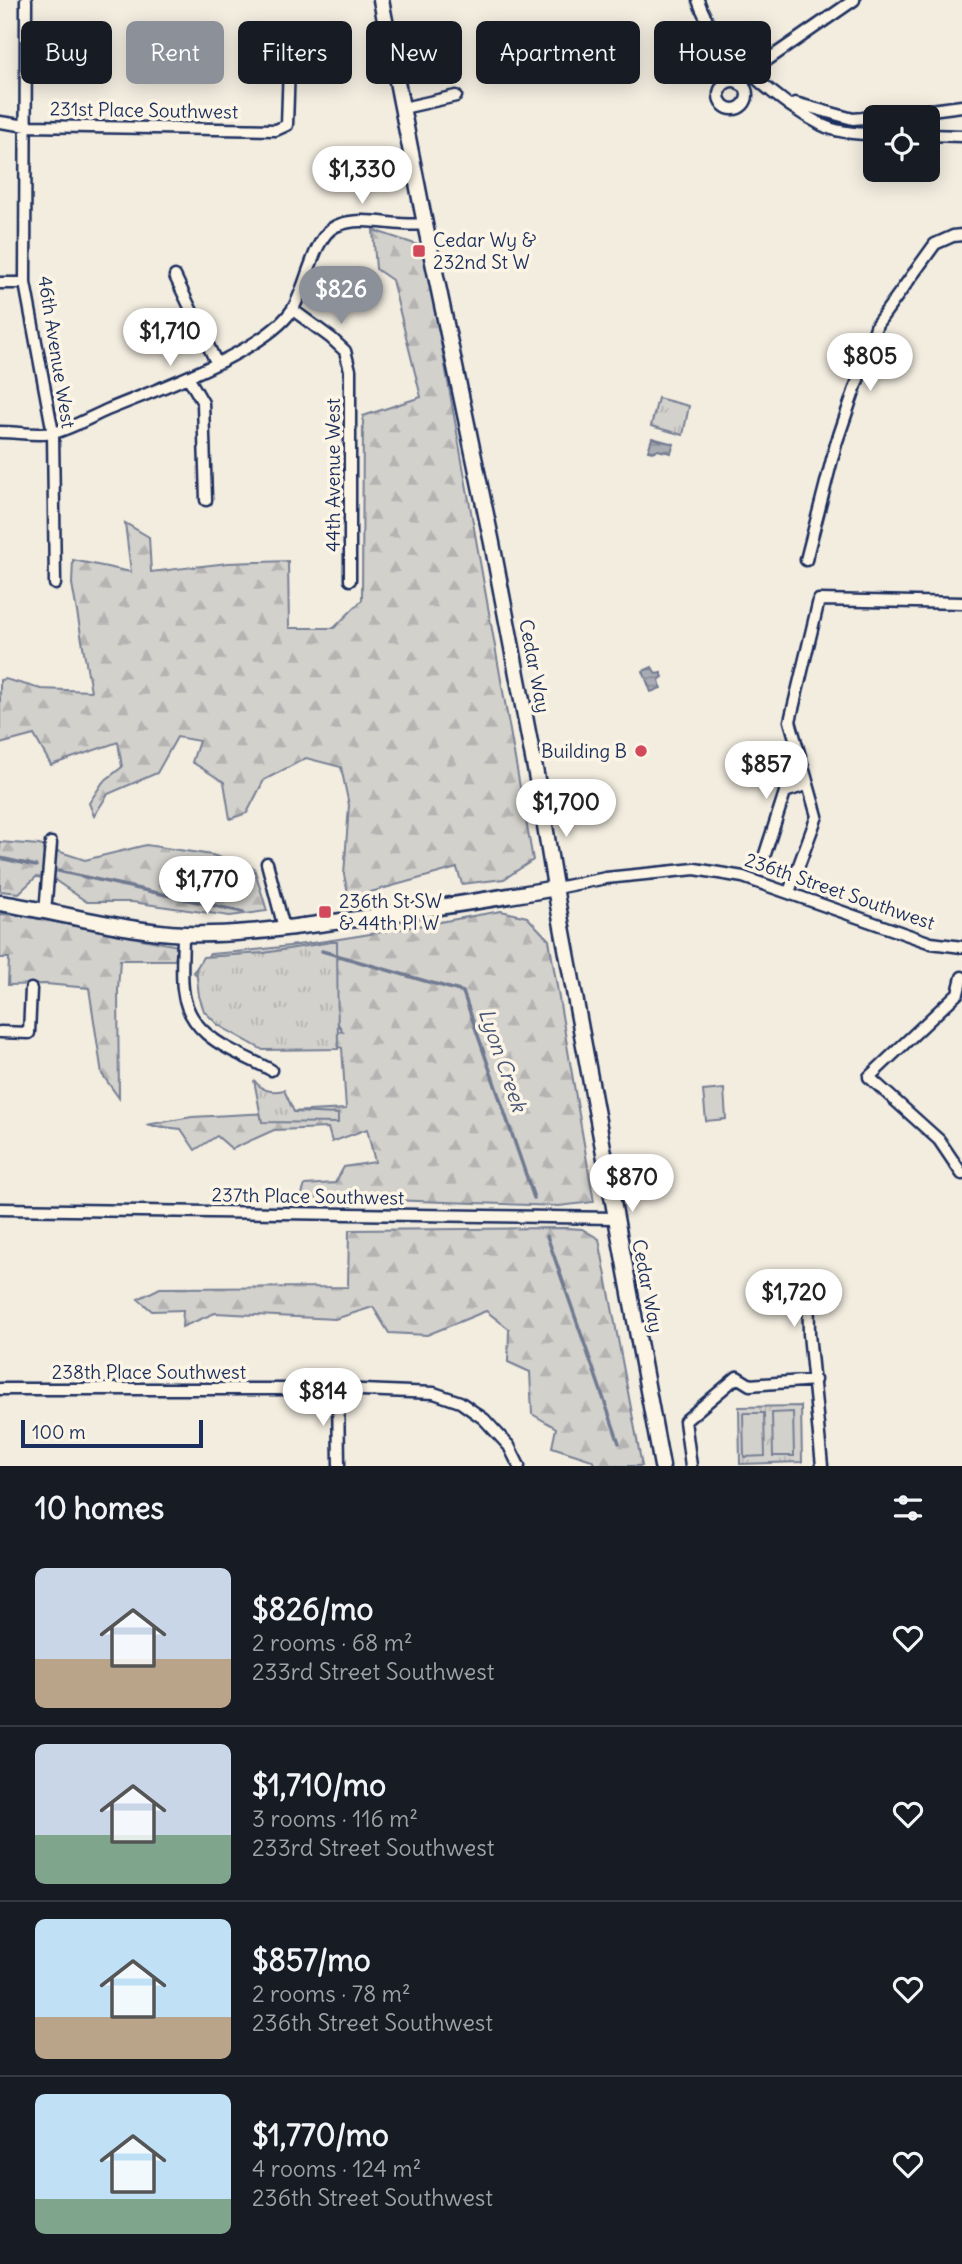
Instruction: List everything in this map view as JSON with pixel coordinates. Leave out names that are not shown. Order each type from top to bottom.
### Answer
[{"type":"main road","name":"Cedar Way","points":[[381,0],[492,543],[662,1466]]},
{"type":"main road","name":"236th Street Southwest","points":[[0,904],[183,934],[223,934],[416,911],[556,888]]},
{"type":"street","name":"46th Avenue West","points":[[26,0],[25,283],[53,433],[55,584]]},
{"type":"street","points":[[698,0],[708,21]]},
{"type":"street","points":[[771,57],[853,0]]},
{"type":"street","name":"231st Place Southwest","points":[[0,121],[27,126],[276,131],[287,125],[288,84]]},
{"type":"street","points":[[765,84],[823,126],[863,134]]},
{"type":"street","points":[[403,108],[456,96]]},
{"type":"street","points":[[784,100],[853,119],[863,118]]},
{"type":"street","points":[[940,109],[962,106]]},
{"type":"street","points":[[940,135],[962,136]]},
{"type":"street","points":[[0,432],[53,433],[188,377],[251,345],[275,328],[293,310],[322,240],[333,227],[354,221],[408,226],[425,224]]},
{"type":"street","points":[[806,560],[836,444],[877,324],[935,244],[962,235]]},
{"type":"street","points":[[176,276],[216,362]]},
{"type":"street","points":[[0,283],[25,283]]},
{"type":"street","name":"44th Avenue West","points":[[293,310],[345,351],[350,370],[350,580]]},
{"type":"street","points":[[188,377],[203,403],[206,500]]},
{"type":"street","points":[[789,892],[817,816],[806,785],[790,721],[819,600],[962,603]]},
{"type":"street","points":[[765,854],[785,792],[806,785]]},
{"type":"street","points":[[45,912],[51,843]]},
{"type":"street","points":[[267,863],[284,928]]},
{"type":"street","name":"236th Street Southwest","points":[[556,888],[606,878],[695,869],[743,877],[931,943],[962,947]]},
{"type":"street","points":[[183,934],[183,989],[194,1023],[207,1035],[271,1070]]},
{"type":"street","points":[[962,977],[958,993],[869,1077],[939,1140],[962,1174]]},
{"type":"street","points":[[0,1032],[29,1032],[30,989]]},
{"type":"street","name":"237th Place Southwest","points":[[0,1209],[615,1218]]},
{"type":"street","points":[[808,1276],[809,1334],[821,1466]]},
{"type":"street","points":[[691,1466],[685,1420],[737,1377],[750,1385],[815,1380]]},
{"type":"street","name":"238th Place Southwest","points":[[0,1389],[338,1389],[434,1393],[460,1402],[484,1419],[509,1446],[520,1466]]},
{"type":"street","points":[[338,1389],[339,1466]]},
{"type":"green space","points":[[373,230],[424,247],[533,860],[504,879],[462,884],[457,868],[349,898],[344,875],[349,805],[341,767],[306,758],[264,780],[247,813],[230,819],[224,782],[192,762],[199,741],[177,737],[157,773],[108,794],[94,816],[89,803],[103,782],[122,767],[118,742],[51,765],[34,735],[0,744],[0,680],[41,689],[91,691],[72,584],[73,560],[131,572],[125,523],[149,537],[151,572],[228,563],[288,561],[289,628],[334,628],[362,600],[363,416],[421,397],[392,280],[376,269]]},
{"type":"green space","points":[[658,398],[689,406],[683,435],[651,426]]},
{"type":"green space","points":[[0,842],[39,845],[85,860],[146,845],[212,855],[254,868],[267,911],[230,916],[132,902],[87,902],[53,879],[36,877],[19,893],[0,891]]},
{"type":"green space","points":[[501,911],[527,917],[549,940],[594,1202],[559,1206],[301,1197],[305,1185],[335,1183],[344,1167],[375,1162],[367,1129],[332,1142],[328,1128],[274,1130],[232,1149],[217,1136],[195,1150],[181,1129],[146,1125],[192,1117],[346,1109],[342,1048],[321,1041],[313,1027],[343,1032],[323,999],[218,992],[193,972],[210,954],[320,942]]},
{"type":"green space","points":[[0,914],[19,915],[178,946],[175,960],[120,960],[119,1098],[102,1074],[89,988],[46,984],[8,985],[9,958],[0,958]]},
{"type":"green space","points":[[337,942],[338,1049],[263,1050],[218,1025],[204,1011],[199,996],[196,969],[203,957],[264,953]]},
{"type":"green space","points":[[254,1080],[267,1090],[284,1090],[294,1112],[338,1114],[338,1123],[262,1122]]},
{"type":"green space","points":[[724,1089],[726,1119],[706,1121],[703,1091]]},
{"type":"green space","points":[[582,1229],[599,1239],[642,1466],[595,1466],[592,1460],[552,1447],[556,1428],[532,1414],[530,1372],[508,1362],[509,1329],[486,1311],[427,1335],[389,1333],[373,1307],[335,1319],[215,1313],[182,1327],[183,1310],[152,1311],[138,1299],[160,1288],[348,1287],[349,1230]]},
{"type":"green space","points":[[801,1406],[802,1462],[740,1464],[739,1407]]},
{"type":"green space","points":[[793,1412],[794,1456],[773,1456],[772,1413]]},
{"type":"green space","points":[[743,1413],[764,1413],[765,1456],[744,1457]]},
{"type":"shaded area","points":[[652,438],[674,444],[671,453],[648,451]]},
{"type":"shaded area","points":[[652,667],[656,674],[661,673],[663,677],[659,680],[661,688],[651,692],[643,671]]},
{"type":"waterway","name":"Lyon Creek","points":[[0,858],[36,866]]},
{"type":"waterway","name":"Lyon Creek","points":[[58,871],[243,912]]},
{"type":"waterway","name":"Lyon Creek","points":[[322,951],[463,992],[534,1198]]},
{"type":"waterway","name":"Lyon Creek","points":[[547,1236],[619,1443]]},
{"type":"place","name":"Cedar Wy & 232nd St W","points":[[419,251]]},
{"type":"place","name":"Building B","points":[[641,751]]},
{"type":"place","name":"236th St SW & 44th Pl W","points":[[325,912]]}]
